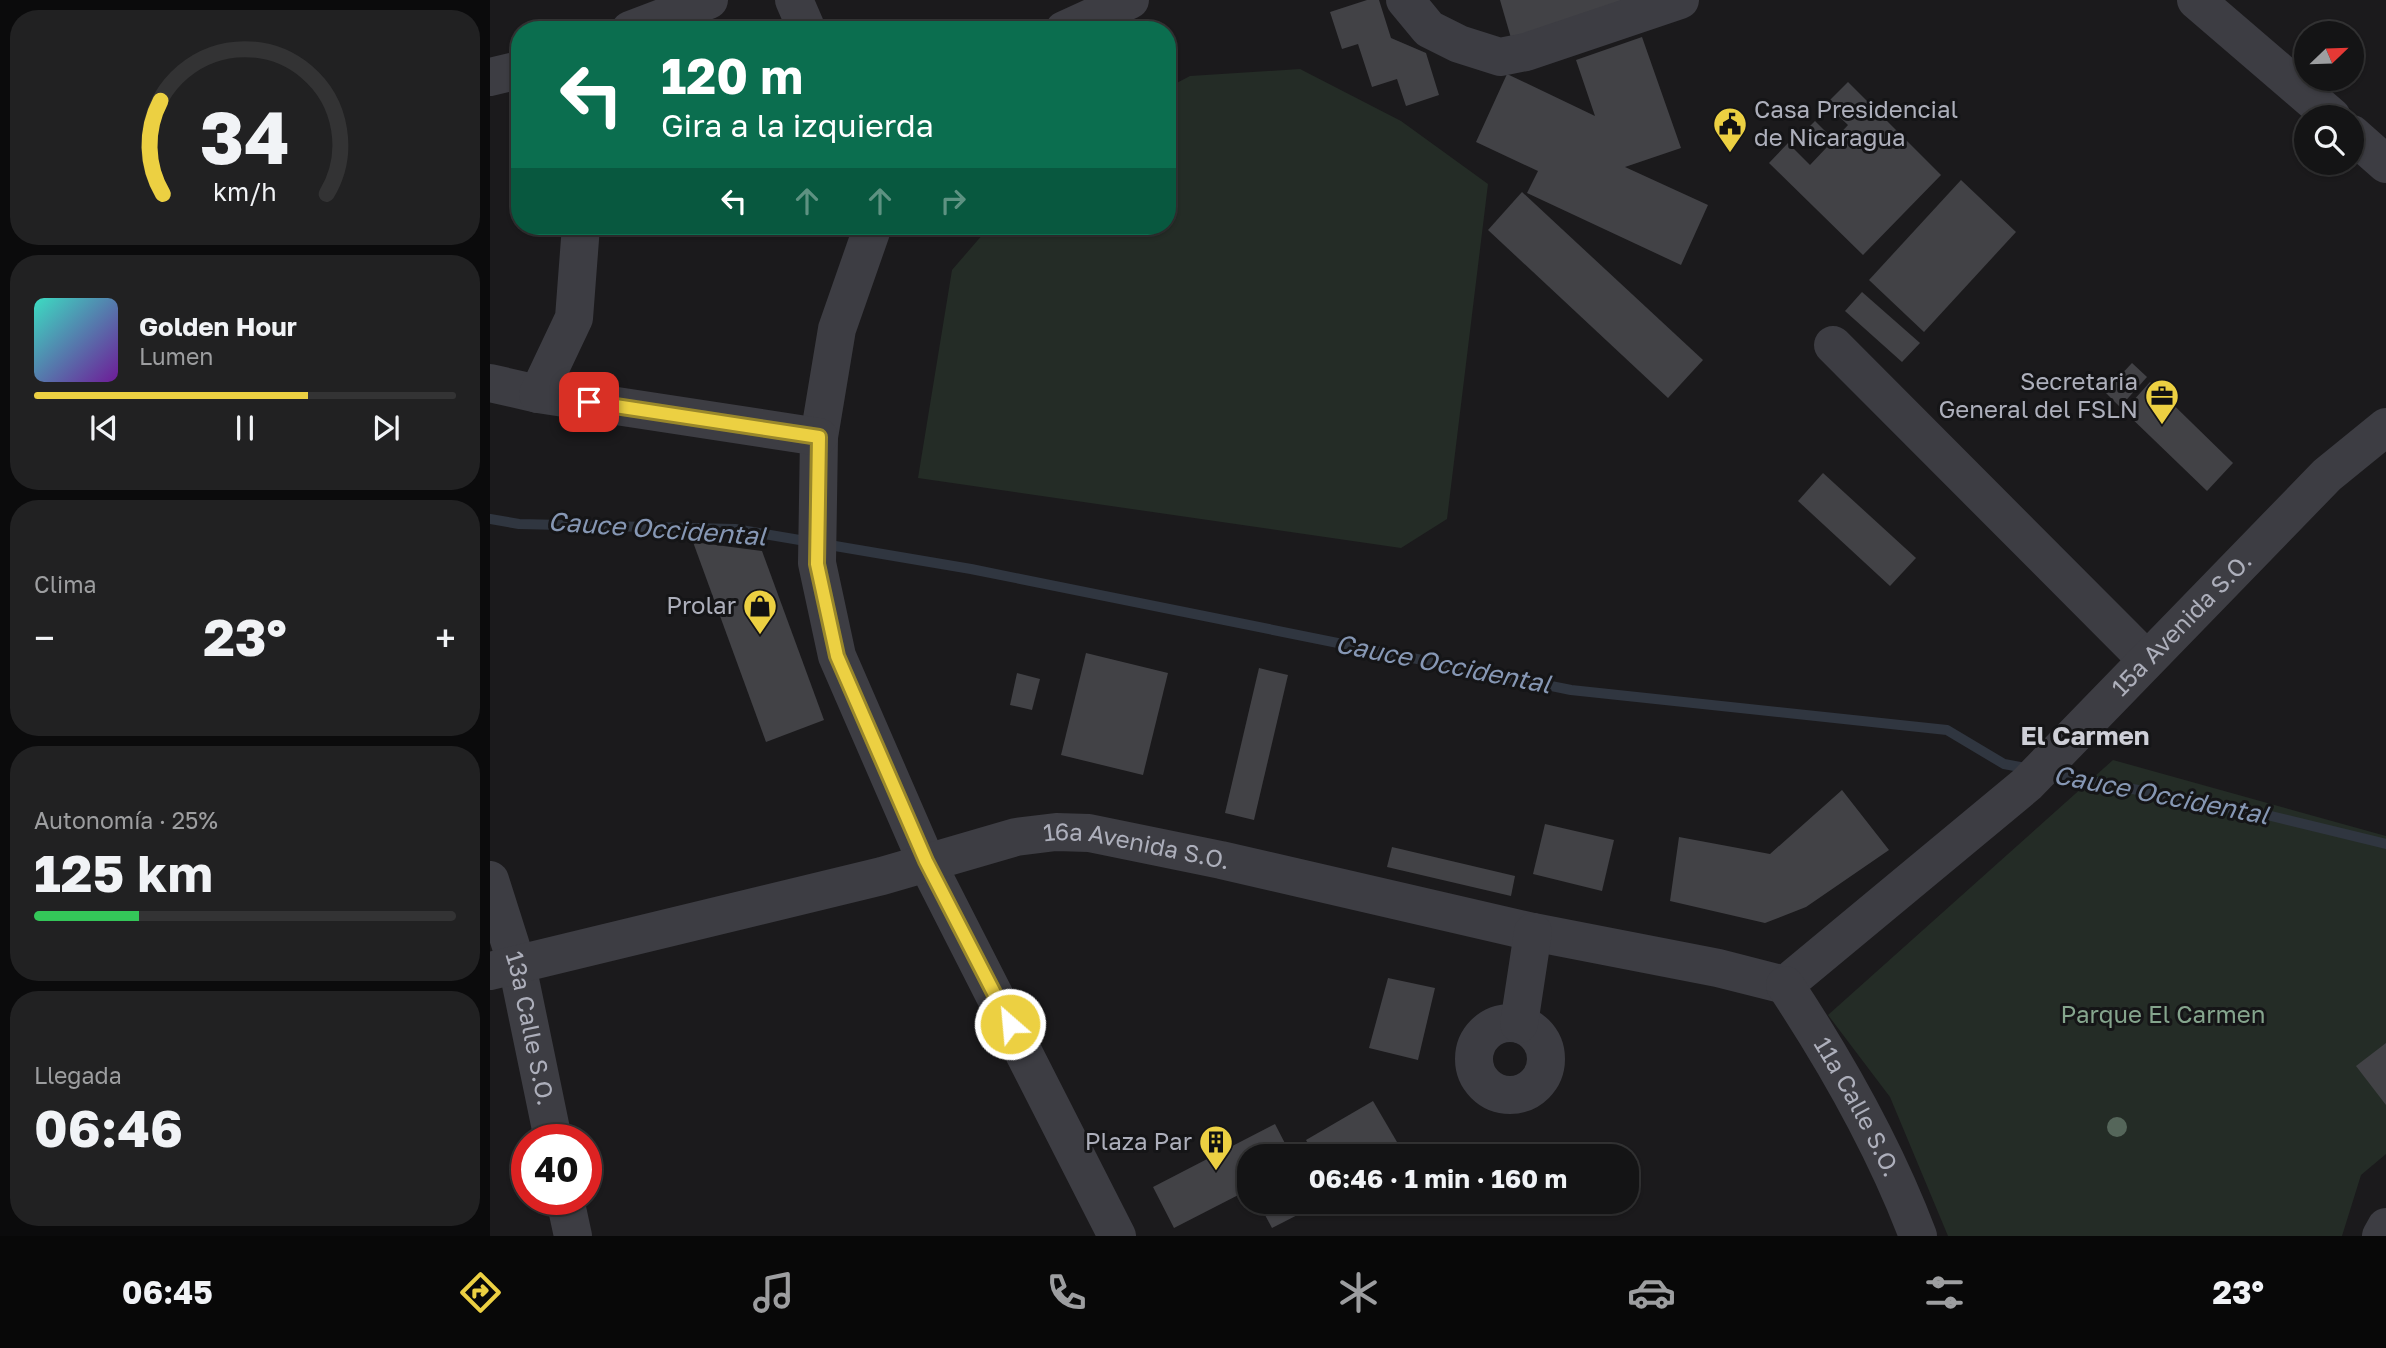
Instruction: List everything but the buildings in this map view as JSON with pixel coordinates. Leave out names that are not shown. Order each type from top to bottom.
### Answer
[{"type":"street","points":[[654,21],[709,0]]},
{"type":"street","points":[[794,0],[803,21]]},
{"type":"street","points":[[1084,21],[1130,0]]},
{"type":"street","points":[[1405,0],[1429,29],[1459,44],[1500,57],[1526,52],[1679,0]]},
{"type":"street","points":[[2196,0],[2318,105]]},
{"type":"street","points":[[490,77],[511,71]]},
{"type":"street","points":[[2364,145],[2386,164]]},
{"type":"street","points":[[538,394],[574,318],[580,235]]},
{"type":"street","points":[[870,235],[837,329],[819,437],[817,564],[837,656],[926,861],[1117,1236]]},
{"type":"street","points":[[1833,345],[2146,659]]},
{"type":"street","points":[[490,383],[538,394],[819,437]]},
{"type":"street","name":"15a Avenida S.O.","points":[[1785,985],[1939,860],[2027,784],[2327,475],[2386,426]]},
{"type":"street","name":"16a Avenida S.O.","points":[[504,968],[882,876],[926,861],[1016,837],[1056,832],[1089,834],[1355,890],[1533,932],[1718,968],[1785,985]]},
{"type":"street","name":"13a Calle S.O.","points":[[490,880],[504,968],[549,1124]]},
{"type":"street","points":[[1519,1024],[1533,932]]},
{"type":"street","name":"11a Calle S.O.","points":[[1785,985],[1853,1093],[1891,1169],[1918,1236]]},
{"type":"street","points":[[568,1215],[573,1236]]},
{"type":"street","points":[[2381,1236],[2386,1227]]},
{"type":"green space","points":[[1300,69],[1401,121],[1488,184],[1447,519],[1401,548],[918,478],[952,270],[982,235],[1176,235],[1176,83],[1190,76]]},
{"type":"green space","name":"Parque El Carmen","points":[[2113,760],[2386,836],[2386,1154],[2361,1175],[2342,1236],[1948,1236],[1890,1097],[1828,1015]]},
{"type":"waterway","name":"Cauce Occidental","points":[[490,519],[519,524],[735,529],[971,569],[1571,690],[1947,730],[2004,764],[2031,769]]},
{"type":"waterway","name":"Cauce Occidental","points":[[2050,773],[2267,815],[2386,844]]},
{"type":"place","name":"Casa Presidencial de Nicaragua","points":[[1730,154]]},
{"type":"place","name":"Secretaria General del FSLN","points":[[2162,426]]},
{"type":"place","name":"Prolar","points":[[760,636]]},
{"type":"place","name":"Plaza Par","points":[[1216,1172]]},
{"type":"district","name":"El Carmen","points":[[2085,736]]},
{"type":"route","points":[[589,402],[819,437],[817,564],[837,656],[926,861],[1010,1024]]}]
